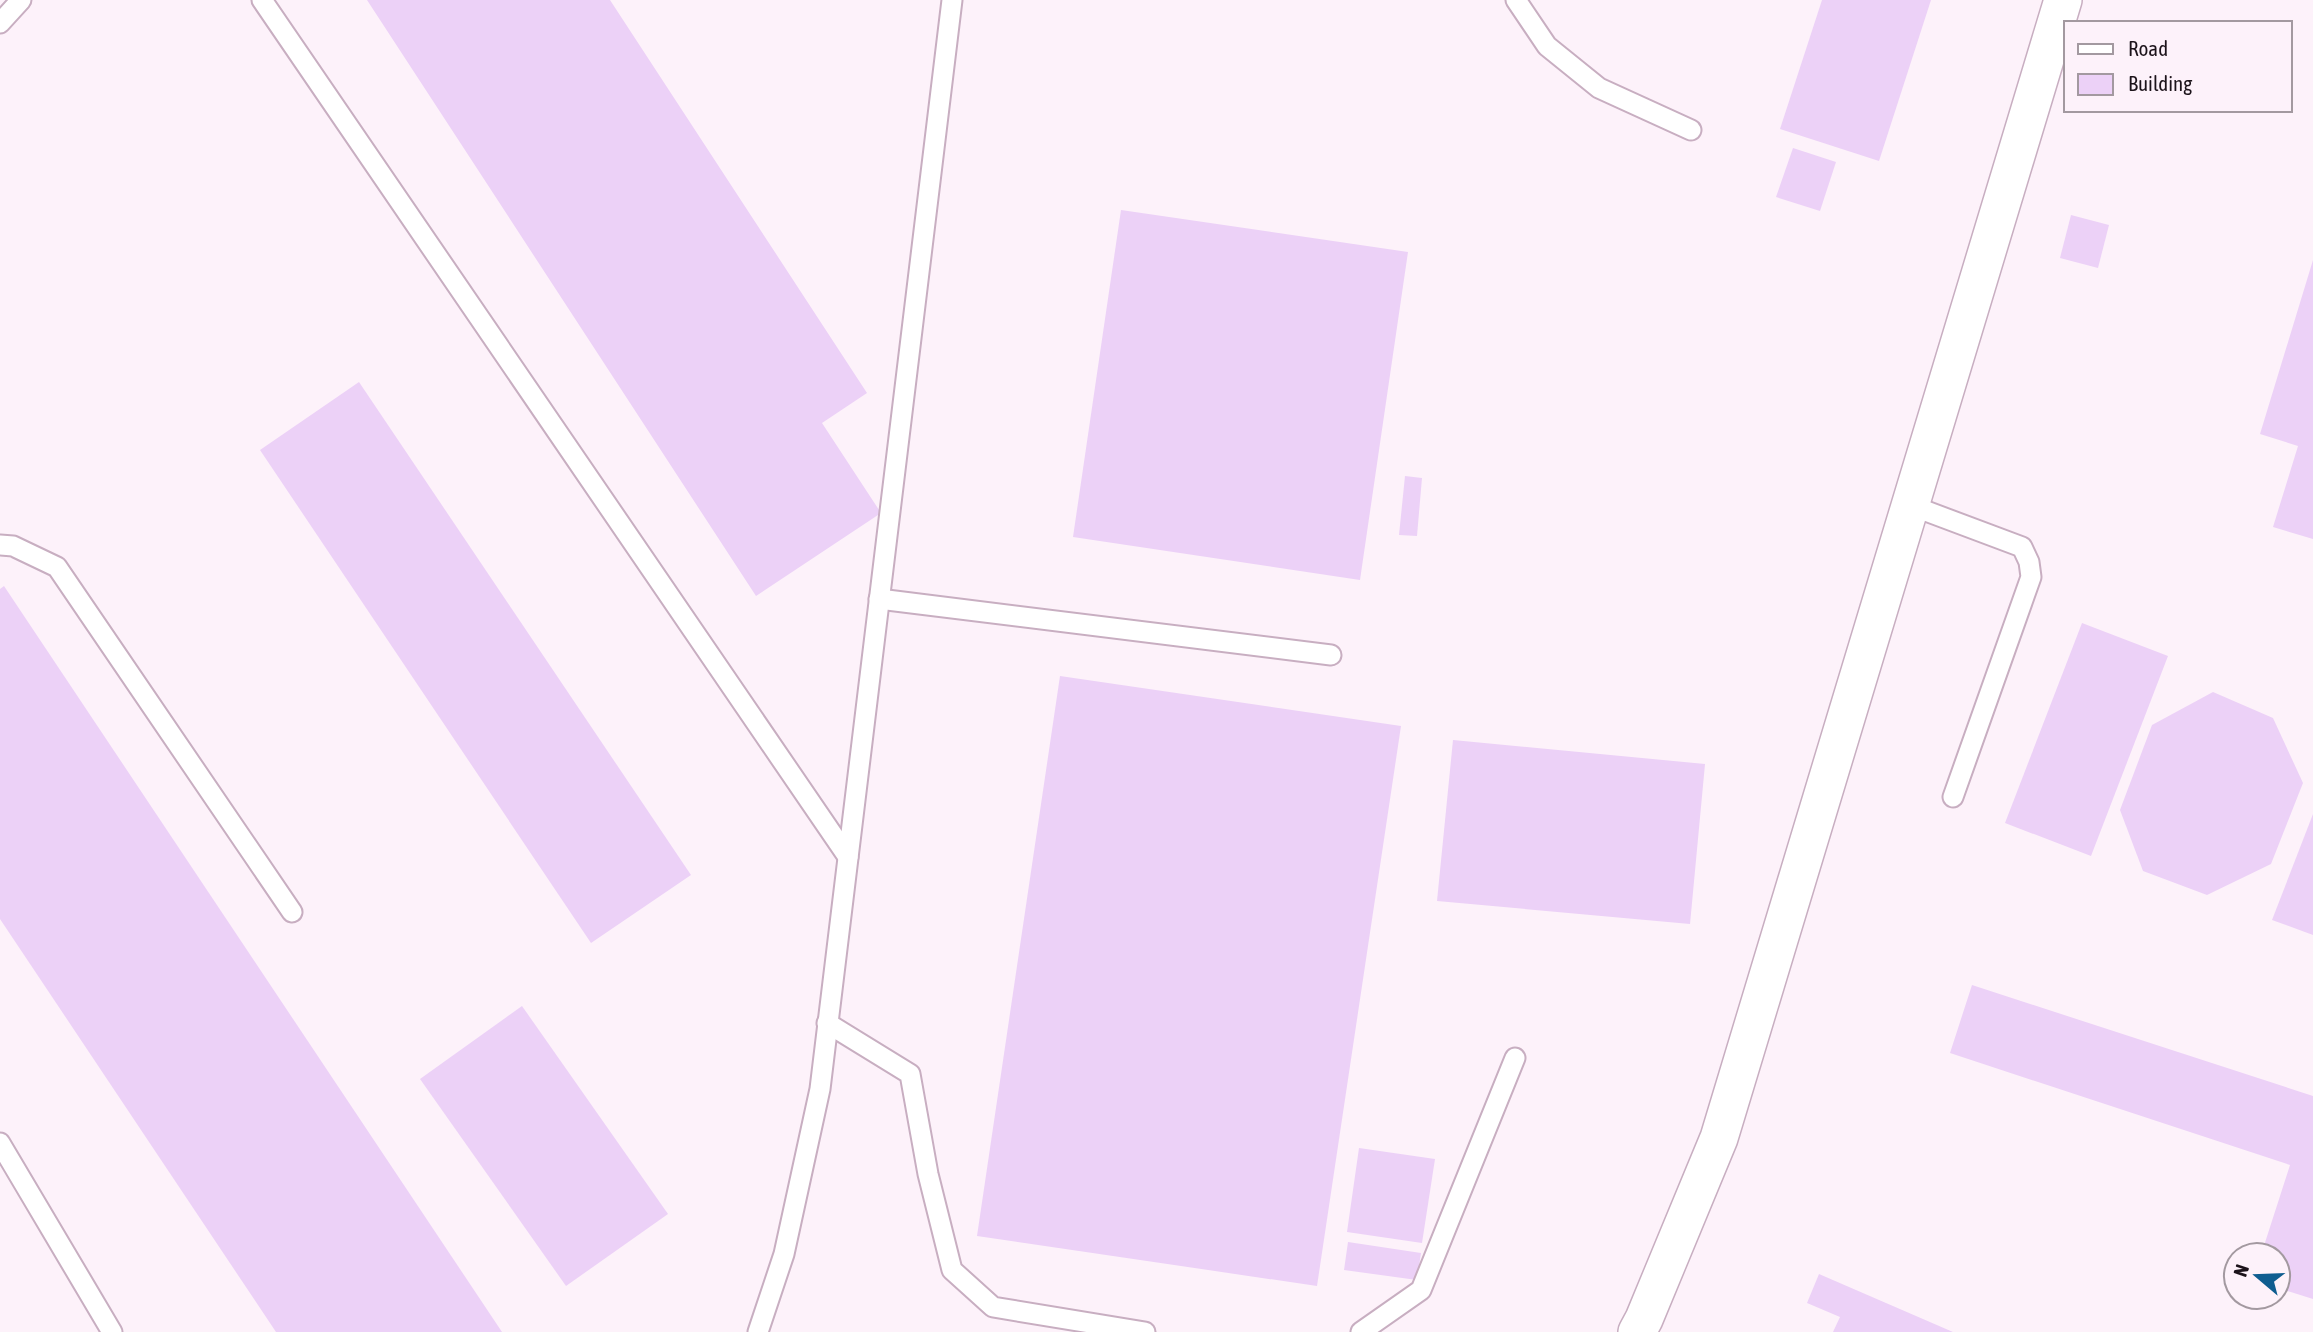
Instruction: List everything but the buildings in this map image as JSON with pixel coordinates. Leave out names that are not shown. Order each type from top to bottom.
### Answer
[{"type":"street","points":[[1637,1332],[1719,1139],[2063,0]]},
{"type":"lane","points":[[0,23],[21,0]]},
{"type":"lane","points":[[262,0],[848,857]]},
{"type":"lane","points":[[758,1332],[784,1254],[820,1088],[952,0]]},
{"type":"lane","points":[[1516,0],[1547,46],[1599,88],[1691,130]]},
{"type":"lane","points":[[1910,505],[2022,547],[2029,562],[2031,577],[1953,797]]},
{"type":"lane","points":[[0,545],[13,546],[57,567],[292,912]]},
{"type":"lane","points":[[879,599],[1331,655]]},
{"type":"lane","points":[[827,1023],[910,1074],[928,1174],[952,1270],[993,1307],[1144,1332]]},
{"type":"lane","points":[[1361,1332],[1420,1290],[1515,1058]]},
{"type":"lane","points":[[0,1143],[112,1332]]}]
